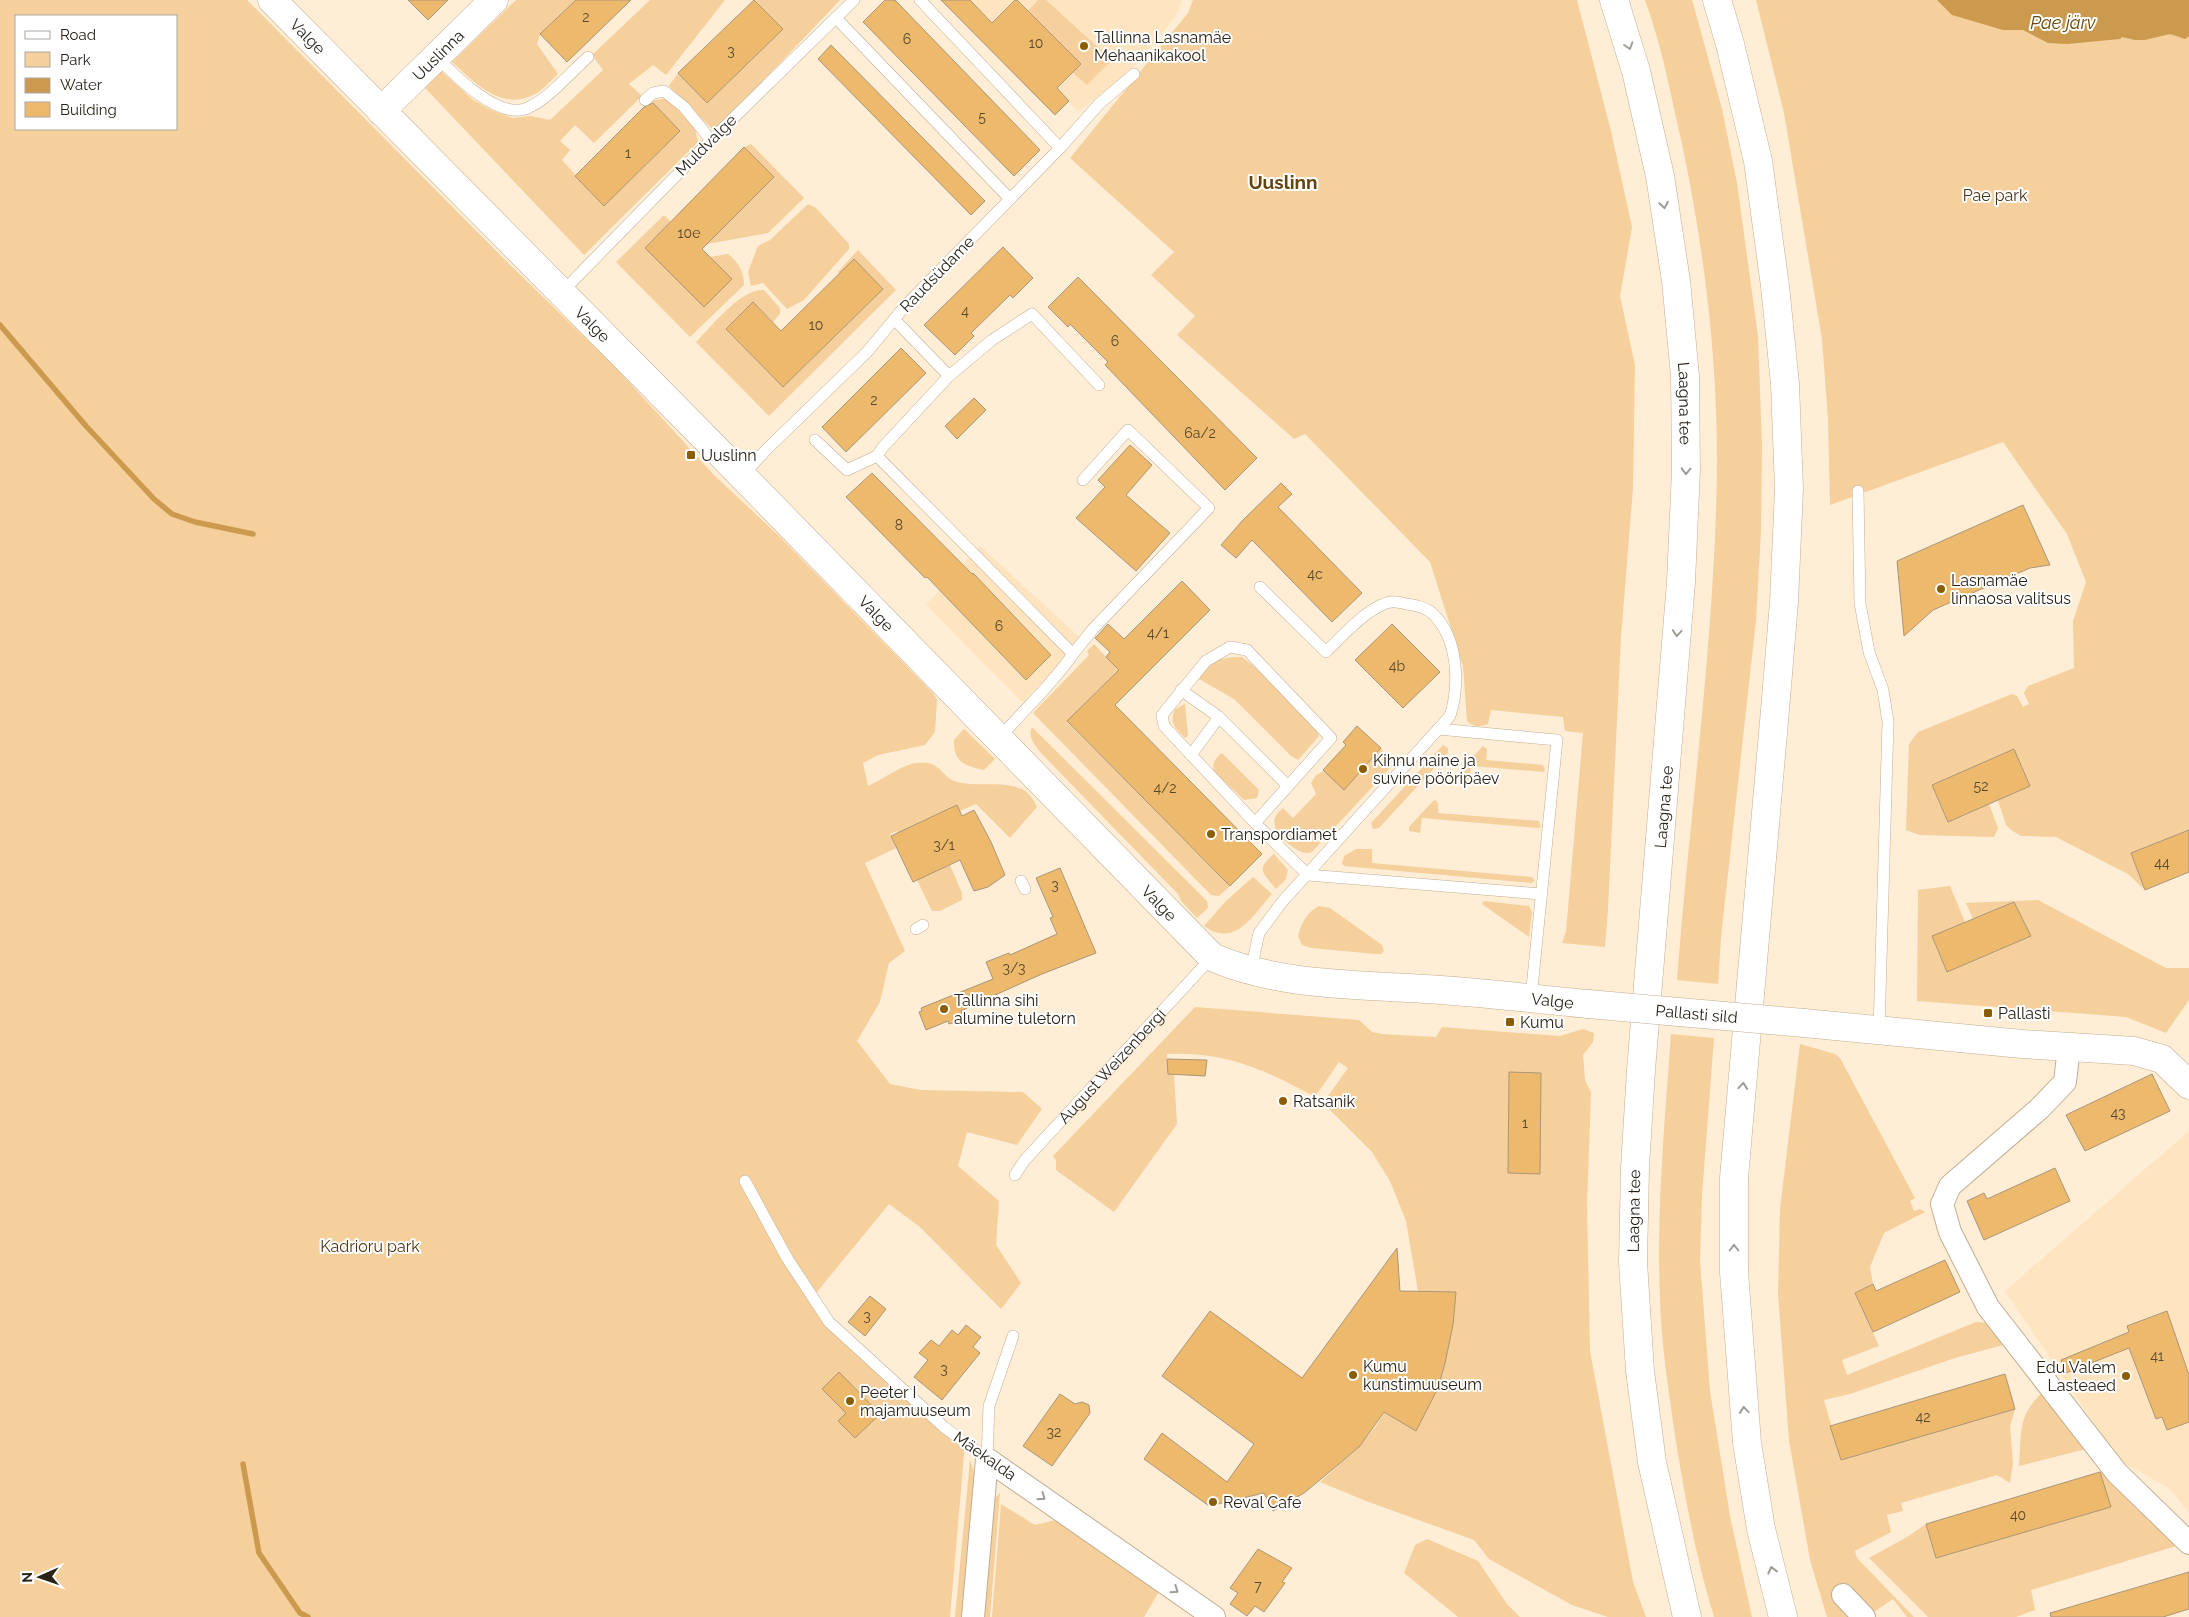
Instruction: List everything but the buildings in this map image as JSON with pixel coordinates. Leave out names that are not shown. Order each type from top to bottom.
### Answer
[{"type":"main road","name":"Valge","points":[[272,0],[742,476],[1212,957],[1250,972],[1293,979],[1588,1004]]},
{"type":"main road","name":"Uuslinna","points":[[381,111],[438,58],[494,0]]},
{"type":"main road","name":"Laagna tee","points":[[1614,0],[1636,71],[1660,176],[1676,281],[1685,376],[1686,470],[1681,582],[1641,1070],[1635,1168],[1633,1262],[1640,1371],[1652,1462],[1687,1617]]},
{"type":"main road","points":[[1717,0],[1730,44],[1758,161],[1776,286],[1784,384],[1788,470],[1784,602],[1734,1197],[1734,1272],[1747,1443],[1761,1529],[1783,1617]]},
{"type":"main road","name":"Pallasti sild","points":[[1588,1004],[1879,1030]]},
{"type":"main road","points":[[1879,1030],[2148,1054],[2162,1059],[2189,1084]]},
{"type":"street","points":[[2069,1047],[2065,1082],[2039,1109],[1950,1186],[1942,1204],[1950,1232],[1988,1307],[2117,1473],[2189,1543]]},
{"type":"street","points":[[973,1617],[988,1459]]},
{"type":"street","name":"Mäekalda","points":[[988,1459],[1214,1617]]},
{"type":"street","points":[[1843,1595],[1864,1617]]},
{"type":"lane","name":"Muldvalge","points":[[561,293],[711,140],[854,0]]},
{"type":"lane","points":[[920,0],[1060,148]]},
{"type":"lane","points":[[836,18],[1009,198]]},
{"type":"lane","points":[[438,58],[478,96],[508,109],[524,109],[542,100],[588,57]]},
{"type":"lane","name":"Raudsüdame","points":[[742,476],[767,449],[867,352],[894,320],[1009,198],[1060,148],[1099,104],[1134,74]]},
{"type":"lane","points":[[645,100],[653,92],[664,91],[684,107],[711,140]]},
{"type":"lane","points":[[815,440],[847,470],[877,456],[883,447],[949,376],[992,340],[1032,314],[1099,385]]},
{"type":"lane","points":[[894,320],[949,376]]},
{"type":"lane","points":[[999,739],[1023,710],[1062,670],[1072,654],[1094,629],[1209,508],[1128,430],[1083,480]]},
{"type":"lane","points":[[877,456],[1072,654]]},
{"type":"lane","points":[[1858,491],[1860,603],[1870,652],[1883,690],[1888,722],[1879,1030]]},
{"type":"lane","points":[[1250,972],[1259,933],[1282,902],[1450,716],[1455,699],[1453,654],[1446,630],[1434,614],[1419,605],[1392,602],[1371,610],[1326,652],[1260,587]]},
{"type":"lane","points":[[1255,823],[1331,738],[1247,650],[1230,647],[1206,661],[1181,690],[1162,715],[1164,726],[1255,823],[1308,875],[1541,894]]},
{"type":"lane","points":[[1181,690],[1219,718],[1288,786]]},
{"type":"lane","points":[[1191,755],[1219,718]]},
{"type":"lane","points":[[1438,729],[1557,740],[1531,998]]},
{"type":"lane","name":"August Weizenbergi","points":[[1015,1175],[1024,1160],[1212,957]]},
{"type":"lane","name":"Mäekalda","points":[[745,1181],[787,1258],[829,1322],[944,1427],[988,1459]]},
{"type":"lane","points":[[988,1459],[988,1406],[1012,1336]]},
{"type":"shaded area","name":"Tallinna Lasnamäe Mehaanikakool","points":[[970,0],[1182,0],[1179,10],[1172,21],[1132,69],[1078,112]]},
{"type":"shaded area","points":[[980,546],[1084,641],[1022,702],[926,605]]},
{"type":"shaded area","name":"Edu Valem Lasteaed","points":[[2189,1131],[2189,1513],[2169,1488],[2120,1461],[2005,1291]]},
{"type":"green space","name":"Kadrioru park","points":[[0,0],[247,0],[510,265],[615,367],[714,475],[778,535],[934,694],[937,700],[935,732],[925,745],[878,755],[863,763],[868,786],[905,766],[925,763],[936,766],[957,782],[1012,786],[1025,791],[1034,801],[1037,807],[1010,838],[976,804],[960,811],[957,805],[898,833],[897,831],[890,834],[896,848],[865,863],[905,951],[889,963],[880,1002],[857,1041],[890,1084],[921,1090],[1023,1092],[1042,1109],[1017,1145],[967,1132],[958,1166],[999,1201],[996,1245],[1021,1283],[1001,1309],[920,1227],[889,1204],[812,1298],[829,1322],[965,1443],[950,1617],[0,1617]]},
{"type":"green space","points":[[516,0],[576,0],[540,34],[537,44],[558,74],[533,95],[521,99],[510,99],[499,97],[489,92],[469,78],[452,62]]},
{"type":"green space","points":[[650,0],[725,0],[666,75],[653,65],[629,84],[642,96],[594,143],[575,125],[560,141],[570,150],[562,160],[604,206],[680,131],[651,101],[667,98],[695,128],[698,142],[584,255],[425,88],[441,71],[472,99],[489,109],[513,118],[530,116],[550,120],[603,70],[592,55]]},
{"type":"green space","points":[[755,0],[840,0],[715,132],[669,86],[678,73],[782,29]]},
{"type":"green space","points":[[1038,0],[1046,0],[1112,60],[1087,85],[1072,72],[1080,63],[1028,11]]},
{"type":"green space","points":[[1193,0],[1577,0],[1611,131],[1632,227],[1620,296],[1635,365],[1633,488],[1621,637],[1605,947],[1562,943],[1566,932],[1583,733],[1565,731],[1563,717],[1491,710],[1488,724],[1477,726],[1467,721],[1463,666],[1430,562],[1305,434],[1294,439],[1177,335],[1195,316],[1151,275],[1174,252],[1070,158],[1188,13]]},
{"type":"green space","points":[[1645,0],[1692,0],[1722,109],[1737,183],[1758,336],[1762,446],[1761,531],[1756,620],[1721,937],[1718,984],[1677,980],[1702,720],[1712,590],[1717,460],[1715,381],[1708,301],[1690,183],[1666,71]]},
{"type":"green space","name":"Pae park","points":[[1756,0],[2189,0],[2189,830],[2131,853],[2145,890],[2128,874],[2056,837],[2021,836],[2006,825],[1998,800],[2030,786],[2014,749],[1932,785],[1948,822],[1989,804],[1998,828],[1994,837],[1919,835],[1906,830],[1909,744],[1918,732],[2012,694],[2017,696],[2023,707],[2029,704],[2024,693],[2028,686],[2074,668],[2073,621],[2086,582],[2067,534],[2003,442],[1830,505],[1828,419],[1822,339],[1784,113]]},
{"type":"green space","points":[[751,144],[804,198],[768,233],[707,244],[774,177],[743,148]]},
{"type":"green space","points":[[808,204],[816,208],[849,244],[849,249],[804,300],[787,309],[763,283],[751,286],[748,272],[758,246],[770,240]]},
{"type":"green space","points":[[664,215],[671,222],[645,248],[704,307],[732,279],[710,257],[728,254],[742,271],[744,285],[690,337],[616,262]]},
{"type":"green space","points":[[858,250],[896,290],[769,416],[696,342],[737,301],[755,291],[764,290],[780,308],[780,314],[773,322],[753,302],[726,329],[783,387],[883,289],[854,260],[839,274],[838,272]]},
{"type":"green space","points":[[1094,644],[1126,678],[1099,689],[1067,722],[1230,886],[1219,896],[1211,895],[1033,713],[1089,655],[1087,651]]},
{"type":"green space","points":[[1233,657],[1242,657],[1256,668],[1312,724],[1319,736],[1298,760],[1291,756],[1234,699],[1199,679],[1203,669],[1211,663]]},
{"type":"green space","points":[[1185,704],[1188,736],[1185,738],[1174,725],[1173,714],[1175,709]]},
{"type":"green space","points":[[1032,727],[1207,901],[1208,908],[1197,918],[1182,902],[1178,894],[1040,752],[1031,737]]},
{"type":"green space","points":[[964,729],[995,759],[984,770],[966,765],[958,758],[954,747],[954,740]]},
{"type":"green space","points":[[1443,745],[1448,748],[1448,753],[1379,828],[1373,829],[1371,823]]},
{"type":"green space","points":[[1483,746],[1487,749],[1486,760],[1543,765],[1545,770],[1544,772],[1471,766],[1470,780],[1457,779],[1457,774]]},
{"type":"green space","points":[[1381,748],[1390,768],[1312,852],[1304,853],[1299,851],[1279,837],[1274,824],[1276,815],[1283,808],[1293,818],[1316,794],[1311,783],[1316,775],[1324,771],[1344,789]]},
{"type":"green space","points":[[1222,753],[1259,790],[1257,798],[1244,800],[1214,772],[1213,766],[1215,761]]},
{"type":"green space","points":[[1436,800],[1438,813],[1539,821],[1541,827],[1422,818],[1420,833],[1409,831],[1409,827]]},
{"type":"green space","points":[[1356,849],[1372,849],[1372,863],[1532,877],[1535,881],[1531,883],[1344,866],[1342,863],[1344,856]]},
{"type":"green space","points":[[1274,854],[1288,870],[1286,879],[1276,889],[1263,871],[1264,864]]},
{"type":"green space","points":[[950,865],[962,893],[962,900],[940,911],[932,911],[917,880]]},
{"type":"green space","points":[[1253,877],[1272,894],[1250,920],[1234,932],[1225,934],[1215,932],[1204,926],[1226,901]]},
{"type":"green space","points":[[1950,886],[1965,922],[1932,936],[1947,971],[2030,936],[2014,902],[1973,919],[1966,903],[2038,900],[2166,968],[2189,968],[2189,1000],[2166,1033],[2126,1017],[1917,1001],[1918,890]]},
{"type":"green space","points":[[1484,901],[1529,906],[1532,912],[1529,937],[1482,904]]},
{"type":"green space","points":[[1319,906],[1330,908],[1382,945],[1384,951],[1381,954],[1376,954],[1311,948],[1302,945],[1298,936],[1301,927],[1308,915]]},
{"type":"green space","points":[[1195,1007],[1359,1020],[1372,1032],[1381,1034],[1436,1037],[1442,1027],[1560,1036],[1583,1029],[1594,1033],[1593,1042],[1583,1055],[1585,1080],[1591,1092],[1587,1205],[1590,1351],[1633,1582],[1646,1617],[1608,1617],[1572,1605],[1489,1559],[1474,1540],[1366,1501],[1320,1482],[1360,1446],[1376,1426],[1390,1403],[1418,1291],[1406,1221],[1390,1181],[1372,1152],[1323,1103],[1348,1068],[1339,1062],[1315,1097],[1279,1078],[1244,1064],[1208,1056],[1167,1054],[1168,1074],[1174,1074],[1177,1124],[1114,1212],[1056,1170],[1056,1160],[1053,1156]]},
{"type":"green space","points":[[1671,1034],[1714,1038],[1702,1195],[1700,1261],[1710,1391],[1730,1516],[1752,1617],[1714,1617],[1691,1523],[1669,1396],[1663,1347],[1659,1232]]},
{"type":"green space","points":[[1800,1044],[1835,1054],[1840,1058],[1915,1198],[1910,1201],[1914,1211],[1920,1209],[1925,1212],[1884,1233],[1870,1267],[1873,1284],[1855,1293],[1879,1346],[1842,1360],[1847,1375],[1976,1322],[1990,1323],[2003,1345],[1955,1358],[1850,1394],[1824,1400],[1841,1460],[2015,1409],[2010,1426],[2013,1463],[2010,1483],[1997,1475],[1901,1503],[1903,1511],[1887,1515],[1891,1532],[1855,1551],[1857,1558],[1914,1617],[1907,1617],[1893,1599],[1871,1614],[1841,1586],[1832,1598],[1850,1617],[1827,1617],[1810,1560],[1789,1440],[1778,1294],[1780,1209]]},
{"type":"green space","points":[[2043,1392],[2086,1449],[2019,1466],[2022,1425],[2029,1409]]},
{"type":"green space","points":[[970,1460],[974,1478],[962,1617],[955,1617]]},
{"type":"green space","points":[[2107,1471],[2176,1546],[2031,1590],[2035,1610],[2016,1617],[1928,1617],[1869,1558],[1926,1524],[1936,1558],[2110,1507],[2100,1472]]},
{"type":"green space","points":[[1000,1493],[990,1617],[984,1617],[993,1500]]},
{"type":"green space","points":[[1001,1504],[1035,1525],[1060,1519],[1160,1590],[1144,1617],[992,1617]]},
{"type":"green space","points":[[1427,1539],[1478,1561],[1507,1604],[1520,1617],[1458,1617],[1404,1573],[1415,1545]]},
{"type":"water","name":"Pae järv","points":[[1937,0],[2189,0],[2189,36],[2185,39],[2170,34],[2145,40],[2122,37],[2120,39],[2067,44],[2048,43],[2023,30],[2003,30],[1952,15]]},
{"type":"waterway","points":[[0,325],[86,426],[154,499],[172,514],[195,522],[253,534]]},
{"type":"waterway","points":[[243,1464],[259,1553],[300,1613],[308,1617]]},
{"type":"place","name":"Tallinna Lasnamäe Mehaanikakool","points":[[1084,46]]},
{"type":"place","name":"Uuslinn","points":[[691,455]]},
{"type":"place","name":"Lasnamäe linnaosa valitsus","points":[[1941,589]]},
{"type":"place","name":"Kihnu naine ja suvine pööripäev","points":[[1363,769]]},
{"type":"place","name":"Transpordiamet","points":[[1211,834]]},
{"type":"place","name":"Tallinna sihi alumine tuletorn","points":[[944,1009]]},
{"type":"place","name":"Pallasti","points":[[1988,1013]]},
{"type":"place","name":"Kumu","points":[[1510,1022]]},
{"type":"place","name":"Ratsanik","points":[[1283,1101]]},
{"type":"place","name":"Kumu kunstimuuseum","points":[[1353,1375]]},
{"type":"place","name":"Edu Valem Lasteaed","points":[[2126,1376]]},
{"type":"place","name":"Peeter I majamuuseum","points":[[850,1401]]},
{"type":"place","name":"Reval Cafe","points":[[1213,1502]]},
{"type":"district","name":"Uuslinn","points":[[1283,182]]}]
